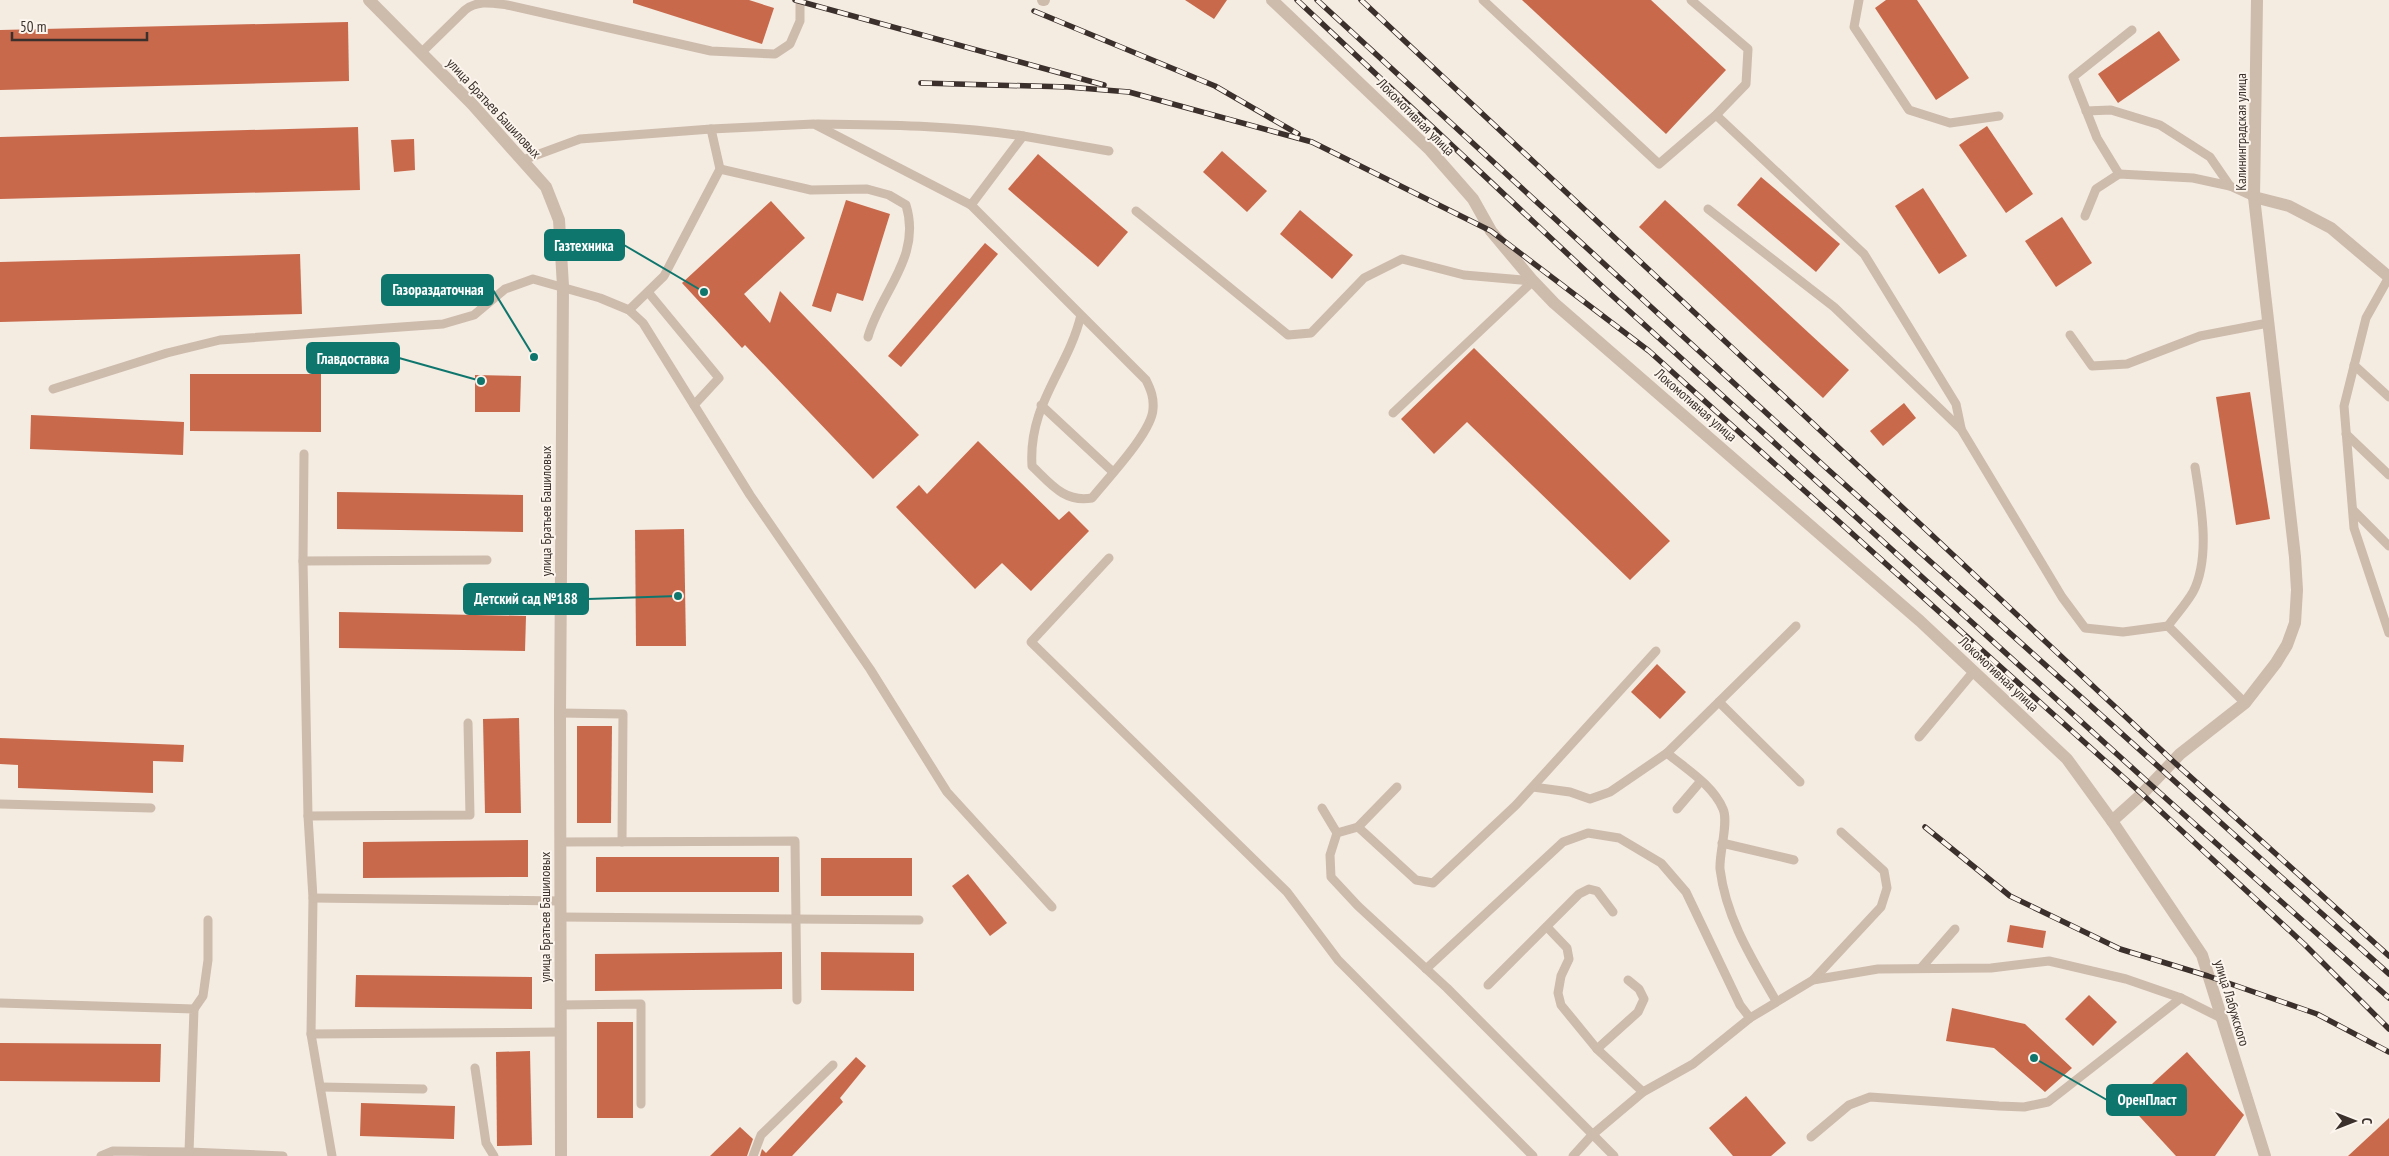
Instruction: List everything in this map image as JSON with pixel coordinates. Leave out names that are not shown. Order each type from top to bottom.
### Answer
[{"type":"street","name":"улица Братьев Башиловых","points":[[369,0],[472,104],[523,160],[546,187],[559,220],[563,286],[560,713],[561,1156]]},
{"type":"street","name":"Локомотивная улица","points":[[1272,0],[1307,30],[1442,164],[1473,199],[1491,231],[1554,303],[1601,342],[1974,671],[2067,760],[2112,821]]},
{"type":"street","name":"Калининградская улица","points":[[2258,0],[2254,197],[2290,206],[2331,228],[2389,277]]},
{"type":"street","points":[[2112,821],[2151,786],[2180,754],[2245,702],[2287,645],[2295,623],[2297,590],[2254,197]]},
{"type":"street","name":"улица Лабужского","points":[[2112,821],[2202,955],[2265,1156]]},
{"type":"lane","points":[[421,52],[465,10],[472,5],[485,2],[507,5],[711,51],[775,54],[790,44],[800,21],[800,0]]},
{"type":"lane","points":[[1483,0],[1659,164],[1716,114],[1746,84],[1748,49],[1691,0]]},
{"type":"lane","points":[[1859,0],[1854,27],[1909,110],[1950,123],[1999,116]]},
{"type":"lane","points":[[2119,174],[2097,138],[2072,77],[2132,30]]},
{"type":"lane","points":[[2086,111],[2111,110],[2160,125],[2210,157],[2230,186]]},
{"type":"lane","points":[[1716,114],[1864,254],[1956,404],[1961,428]]},
{"type":"lane","points":[[523,160],[580,139],[711,128],[814,124],[920,125],[978,129],[1109,151]]},
{"type":"lane","points":[[814,124],[971,205],[1081,315],[1146,380],[1153,395],[1154,411],[1148,427],[1092,498],[1080,500],[1060,493],[1032,466],[1031,444],[1041,405],[1077,329],[1081,315]]},
{"type":"lane","points":[[629,310],[664,276],[720,169],[711,128]]},
{"type":"lane","points":[[971,205],[1023,136]]},
{"type":"lane","points":[[720,169],[811,190],[867,189],[889,195],[906,205],[911,221],[910,239],[898,276],[871,325],[868,337]]},
{"type":"lane","points":[[2085,216],[2096,189],[2119,174],[2193,178],[2230,186],[2254,197]]},
{"type":"lane","points":[[1708,209],[1834,307],[1961,428],[2062,597],[2085,628],[2123,632],[2168,626],[2193,591],[2202,558],[2203,514],[2195,467]]},
{"type":"lane","points":[[1136,211],[1288,335],[1311,333],[1364,278],[1402,259],[1464,275],[1533,281]]},
{"type":"lane","points":[[2389,277],[2366,318],[2344,406],[2354,528],[2389,633]]},
{"type":"lane","points":[[53,389],[167,353],[220,340],[443,324],[474,315],[505,289],[533,278],[563,286],[629,310],[643,323],[750,495],[870,669],[947,792],[1052,907]]},
{"type":"lane","points":[[1393,413],[1533,281]]},
{"type":"lane","points":[[648,292],[719,378],[694,405]]},
{"type":"lane","points":[[2070,335],[2092,366],[2127,364],[2200,336],[2268,323]]},
{"type":"lane","points":[[2354,365],[2389,397]]},
{"type":"lane","points":[[1041,405],[1113,472]]},
{"type":"lane","points":[[2346,434],[2389,475]]},
{"type":"lane","points":[[304,454],[303,561],[308,816],[313,898],[311,1034],[332,1156]]},
{"type":"lane","points":[[2353,510],[2389,546]]},
{"type":"lane","points":[[1109,558],[1031,642],[1287,892],[1338,960],[1533,1156]]},
{"type":"lane","points":[[303,561],[487,560]]},
{"type":"lane","points":[[1533,787],[1570,792],[1590,799],[1610,792],[1667,753],[1796,626]]},
{"type":"lane","points":[[2168,626],[2245,702]]},
{"type":"lane","points":[[1358,826],[1416,880],[1433,883],[1533,787],[1656,651]]},
{"type":"lane","points":[[1919,737],[1974,671]]},
{"type":"lane","points":[[1719,702],[1800,782]]},
{"type":"lane","points":[[560,713],[623,714],[622,842]]},
{"type":"lane","points":[[308,816],[470,815],[468,723]]},
{"type":"lane","points":[[1667,753],[1716,795],[1724,811],[1720,866],[1724,896],[1742,941],[1776,1001]]},
{"type":"lane","points":[[1677,809],[1700,782]]},
{"type":"lane","points":[[1337,834],[1358,826],[1397,787]]},
{"type":"lane","points":[[0,804],[151,808]]},
{"type":"lane","points":[[1322,808],[1337,834],[1330,856],[1331,877],[1358,906],[1426,969],[1614,1156]]},
{"type":"lane","points":[[1573,1156],[1592,1135],[1642,1092],[1693,1064],[1750,1018],[1812,980],[1881,907],[1887,888],[1884,871],[1841,832]]},
{"type":"lane","points":[[1426,969],[1563,842],[1588,833],[1619,838],[1661,863],[1686,892],[1740,1005],[1750,1018]]},
{"type":"lane","points":[[560,842],[795,841],[797,1000]]},
{"type":"lane","points":[[1722,843],[1794,860]]},
{"type":"lane","points":[[1488,984],[1579,894],[1589,889],[1597,891],[1613,912]]},
{"type":"lane","points":[[313,898],[560,901]]},
{"type":"lane","points":[[560,916],[919,920]]},
{"type":"lane","points":[[189,1152],[194,1009],[202,996],[208,960],[208,920]]},
{"type":"lane","points":[[1547,927],[1567,948],[1569,959],[1561,976],[1558,993],[1561,1005],[1597,1049],[1642,1092]]},
{"type":"lane","points":[[1921,968],[1955,930]]},
{"type":"lane","points":[[1812,980],[1878,969],[1991,968],[2049,961],[2126,979],[2181,998],[2221,1018]]},
{"type":"lane","points":[[1597,1049],[1638,1012],[1644,1000],[1639,989],[1628,980]]},
{"type":"lane","points":[[1811,1137],[1849,1105],[1870,1097],[2024,1107],[2048,1102],[2181,998]]},
{"type":"lane","points":[[0,1003],[194,1009]]},
{"type":"lane","points":[[560,1005],[641,1004],[641,1104]]},
{"type":"lane","points":[[311,1034],[560,1032]]},
{"type":"lane","points":[[753,1156],[761,1135],[833,1065]]},
{"type":"lane","points":[[475,1068],[486,1143],[494,1156]]},
{"type":"lane","points":[[321,1087],[422,1089]]},
{"type":"lane","points":[[101,1156],[113,1151],[283,1156]]},
{"type":"building","points":[[633,0],[749,0],[774,8],[762,44],[633,3]]},
{"type":"building","points":[[1185,0],[1227,0],[1214,19]]},
{"type":"building","points":[[1522,0],[1651,0],[1726,70],[1666,134]]},
{"type":"building","points":[[1886,0],[1917,0],[1969,78],[1936,100],[1875,8]]},
{"type":"building","points":[[348,22],[349,81],[0,90],[0,30]]},
{"type":"building","points":[[2159,31],[2180,60],[2118,103],[2098,74]]},
{"type":"building","points":[[1987,126],[2033,194],[2006,213],[1959,145]]},
{"type":"building","points":[[358,127],[360,190],[0,199],[0,137]]},
{"type":"building","points":[[414,139],[415,170],[394,172],[391,140]]},
{"type":"building","points":[[1222,151],[1267,191],[1247,212],[1203,172]]},
{"type":"building","points":[[1038,154],[1128,232],[1098,267],[1008,189]]},
{"type":"building","points":[[1761,177],[1840,244],[1816,272],[1737,205]]},
{"type":"building","points":[[1923,188],[1967,256],[1939,274],[1895,206]]},
{"type":"building","points":[[846,200],[890,214],[863,301],[837,293],[831,312],[812,306]]},
{"type":"building","points":[[1665,200],[1849,370],[1823,398],[1639,227]]},
{"type":"building","points":[[771,201],[805,238],[744,294],[770,323],[780,291],[919,435],[873,479],[745,345],[742,348],[682,283]]},
{"type":"building","points":[[1300,210],[1353,255],[1332,279],[1280,234]]},
{"type":"building","points":[[2062,217],[2092,263],[2056,287],[2025,241]]},
{"type":"building","points":[[985,243],[998,254],[901,367],[888,356]]},
{"type":"building","points":[[300,254],[302,314],[0,322],[0,262]]},
{"type":"building","points":[[1474,348],[1670,541],[1630,580],[1467,422],[1434,454],[1401,419]]},
{"type":"building","points":[[190,374],[321,374],[321,432],[190,431]]},
{"type":"building","points":[[475,375],[521,376],[520,412],[475,412]]},
{"type":"building","points":[[2250,392],[2270,519],[2236,525],[2216,397]]},
{"type":"building","points":[[1904,403],[1916,418],[1883,446],[1870,431]]},
{"type":"building","points":[[31,415],[184,422],[183,455],[30,449]]},
{"type":"building","points":[[978,441],[1059,520],[1069,511],[1089,531],[1031,591],[1002,563],[975,589],[896,507],[919,485],[927,494]]},
{"type":"building","points":[[337,492],[523,495],[523,532],[337,529]]},
{"type":"building","points":[[684,529],[686,646],[636,646],[635,530]]},
{"type":"building","points":[[339,612],[526,616],[525,651],[339,648]]},
{"type":"building","points":[[1657,664],[1686,692],[1660,719],[1631,692]]},
{"type":"building","points":[[519,718],[521,813],[485,813],[483,719]]},
{"type":"building","points":[[577,726],[612,726],[611,823],[577,823]]},
{"type":"building","points":[[0,738],[184,745],[183,762],[153,761],[153,793],[18,788],[18,765],[0,764]]},
{"type":"building","points":[[528,840],[528,877],[363,878],[363,842]]},
{"type":"building","points":[[596,857],[779,857],[779,892],[596,892]]},
{"type":"building","points":[[821,858],[912,858],[912,896],[821,896]]},
{"type":"building","points":[[968,874],[1007,923],[990,936],[952,886]]},
{"type":"building","points":[[2010,925],[2046,931],[2043,948],[2007,942]]},
{"type":"building","points":[[782,952],[782,989],[595,991],[595,954]]},
{"type":"building","points":[[821,952],[914,953],[914,991],[821,990]]},
{"type":"building","points":[[356,975],[532,977],[532,1009],[355,1007]]},
{"type":"building","points":[[2089,995],[2117,1022],[2093,1046],[2065,1019]]},
{"type":"building","points":[[1952,1008],[2025,1024],[2072,1068],[2045,1092],[1994,1048],[1946,1041]]},
{"type":"building","points":[[597,1022],[633,1022],[633,1118],[597,1118]]},
{"type":"building","points":[[0,1043],[161,1044],[160,1082],[0,1081]]},
{"type":"building","points":[[530,1051],[532,1145],[497,1146],[496,1052]]},
{"type":"building","points":[[2187,1052],[2244,1115],[2215,1156],[2176,1156],[2129,1105]]},
{"type":"building","points":[[856,1057],[866,1066],[840,1098],[843,1102],[792,1156],[760,1156],[762,1149],[766,1153]]},
{"type":"building","points":[[1746,1096],[1786,1143],[1771,1156],[1733,1156],[1709,1128]]},
{"type":"building","points":[[361,1103],[455,1106],[454,1139],[360,1136]]},
{"type":"building","points":[[2389,1118],[2389,1156],[2348,1156]]},
{"type":"building","points":[[740,1127],[753,1139],[747,1156],[710,1156]]},
{"type":"railway","points":[[795,0],[1104,85]]},
{"type":"railway","points":[[1297,0],[1605,289],[2151,785],[2389,998]]},
{"type":"railway","points":[[1317,0],[1823,465],[2389,974]]},
{"type":"railway","points":[[1361,0],[2174,762],[2389,956]]},
{"type":"railway","points":[[1034,11],[1215,86],[1298,134]]},
{"type":"railway","points":[[921,83],[1068,87],[1129,92],[1312,142],[1491,231],[1649,351],[2142,794],[2304,944],[2389,1029]]},
{"type":"railway","points":[[1925,827],[2010,896],[2120,949],[2208,976],[2317,1014],[2389,1052]]},
{"type":"place","name":"Газтехника","points":[[704,292]]},
{"type":"place","name":"Газораздаточная","points":[[534,357]]},
{"type":"place","name":"Главдоставка","points":[[481,381]]},
{"type":"place","name":"Детский сад №188","points":[[678,596]]},
{"type":"place","name":"ОренПласт","points":[[2034,1058]]}]
